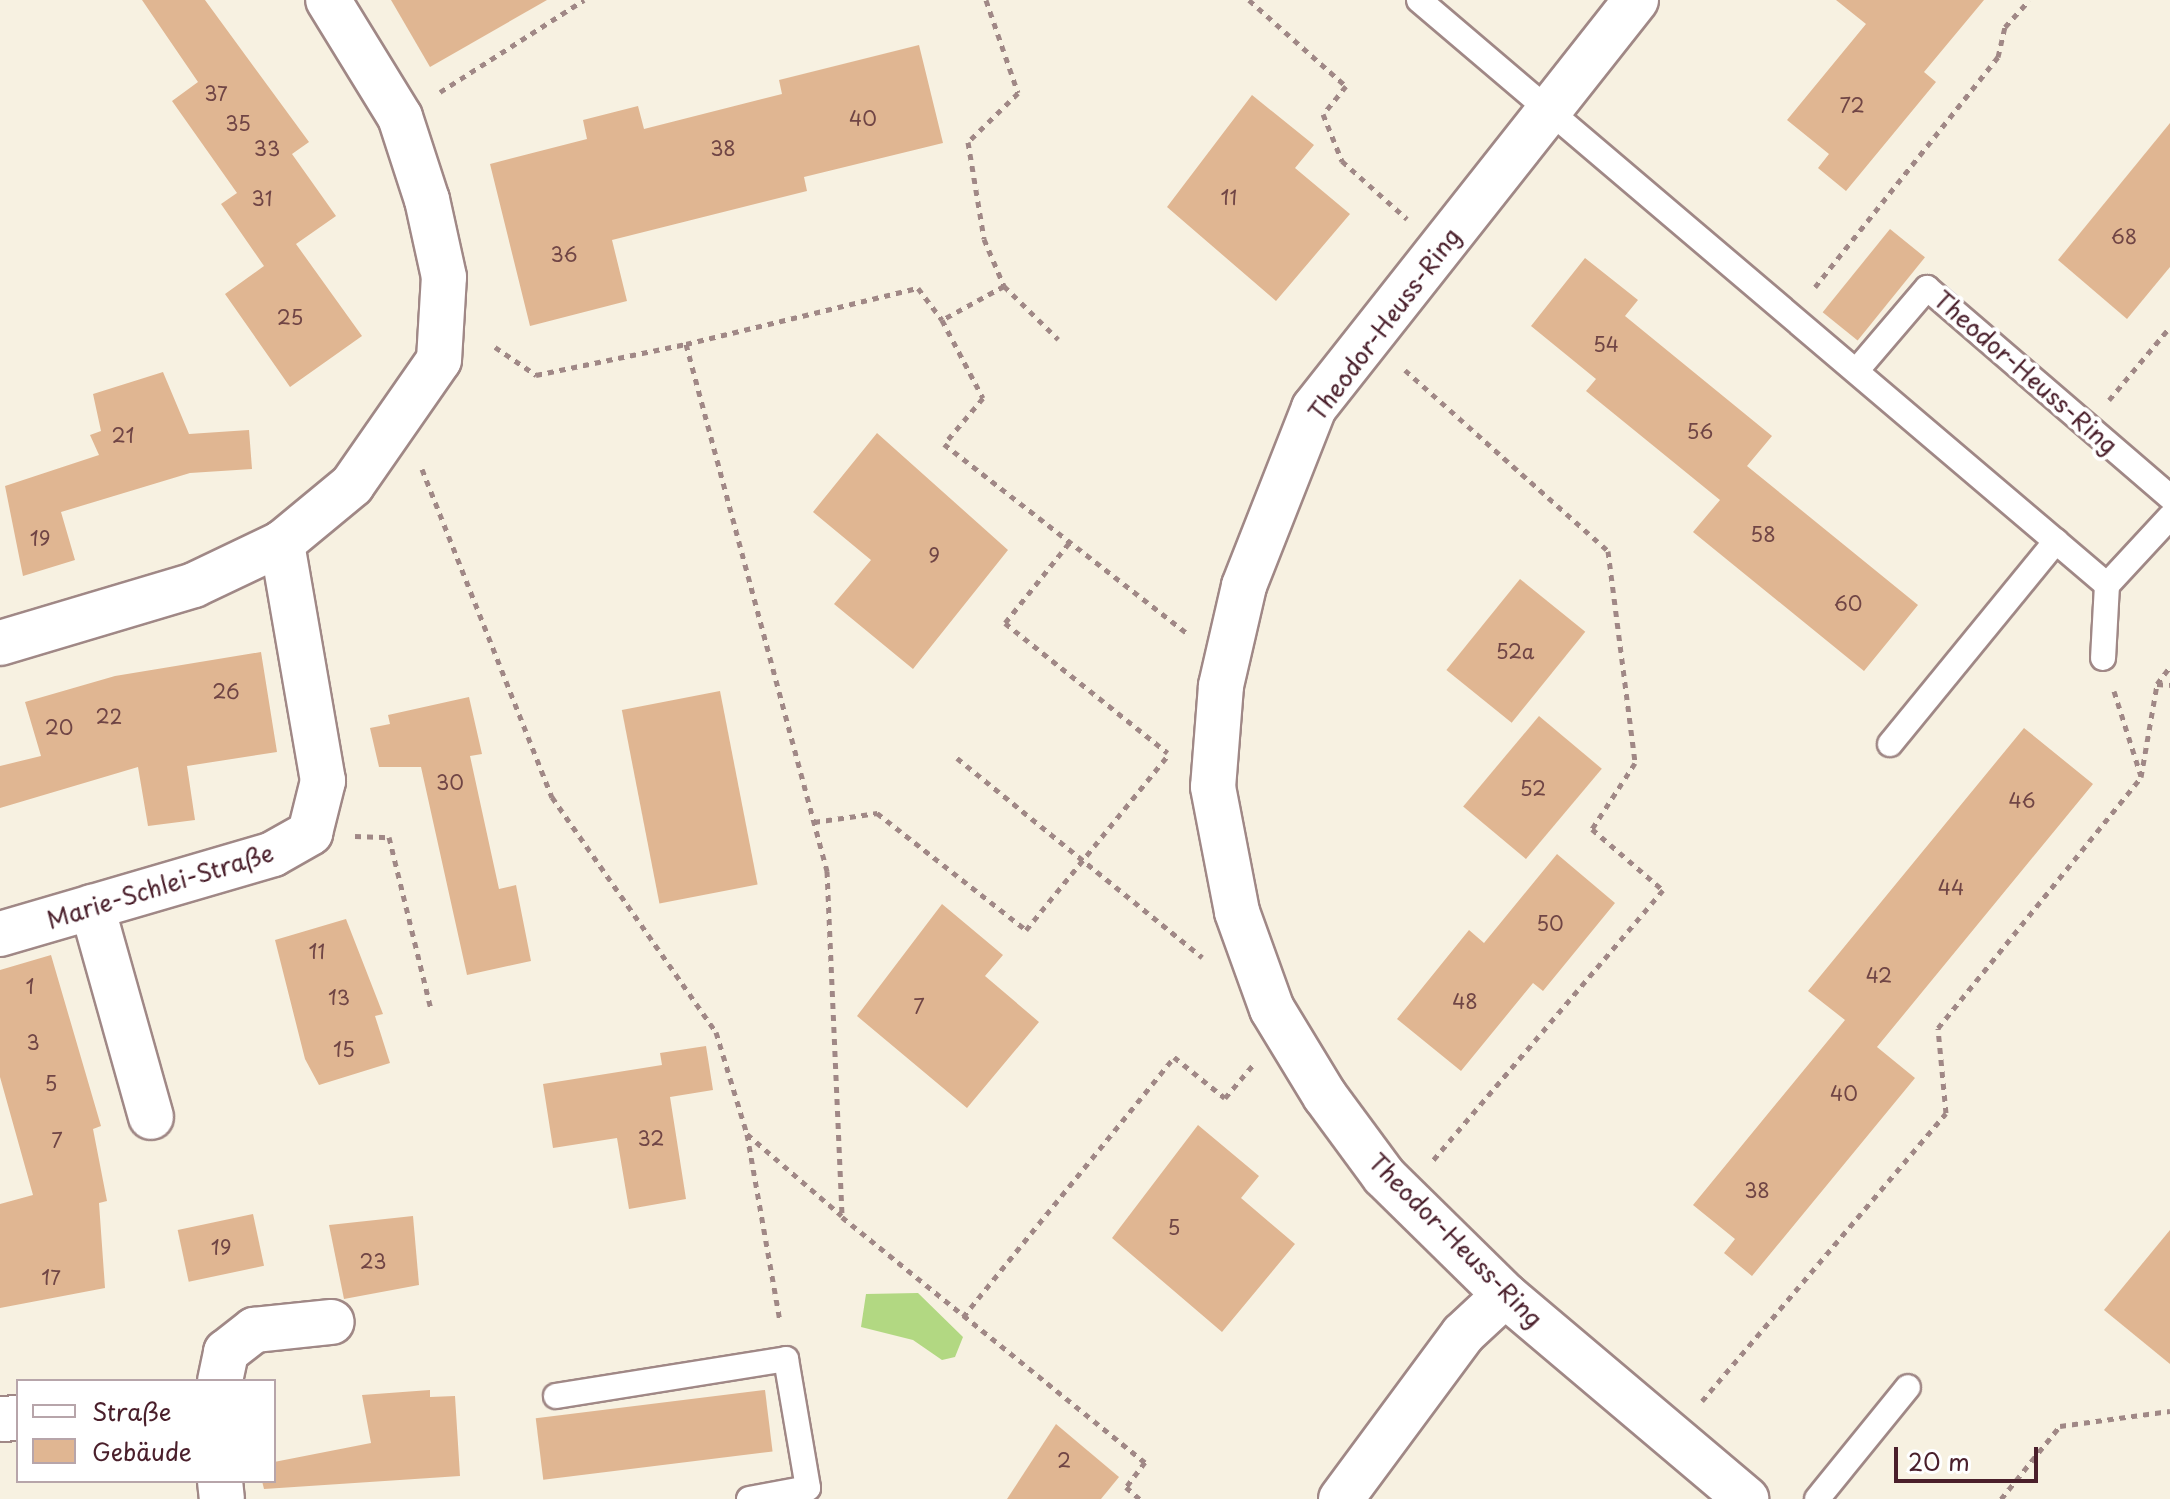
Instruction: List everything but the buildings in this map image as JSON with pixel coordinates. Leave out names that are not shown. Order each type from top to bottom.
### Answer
[{"type":"street","points":[[0,643],[194,585],[282,543],[352,485],[398,426],[439,360],[444,277],[400,117],[328,0]]},
{"type":"street","name":"Theodor-Heuss-Ring","points":[[1636,0],[1314,408],[1244,586],[1232,639],[1213,787],[1249,945],[1284,1029],[1325,1096],[1403,1194],[1505,1295],[1746,1499]]},
{"type":"street","points":[[282,543],[323,781],[310,833]]},
{"type":"street","name":"Marie-Schlei-Straße","points":[[0,934],[273,854],[310,833]]},
{"type":"street","points":[[92,907],[151,1117]]},
{"type":"street","points":[[1341,1499],[1463,1334],[1505,1295]]},
{"type":"street","points":[[220,1379],[226,1352],[254,1330],[332,1322]]},
{"type":"lane","points":[[1419,0],[1795,313],[2107,585]]},
{"type":"lane","name":"Theodor-Heuss-Ring","points":[[1857,370],[1927,288],[2170,497]]},
{"type":"lane","points":[[2103,658],[2107,585],[2170,517]]},
{"type":"lane","points":[[1890,744],[2056,541]]},
{"type":"lane","points":[[556,1396],[786,1359],[808,1488],[749,1499]]},
{"type":"lane","points":[[1817,1499],[1908,1387]]},
{"type":"path","points":[[400,117],[584,0]]},
{"type":"path","points":[[986,0],[1018,93],[968,142],[984,239],[1004,286],[1058,339]]},
{"type":"path","points":[[1249,0],[1346,86],[1323,114],[1342,161],[1440,248]]},
{"type":"path","points":[[1795,313],[1998,57],[2005,27],[2029,0]]},
{"type":"path","points":[[942,320],[1004,286]]},
{"type":"path","points":[[495,347],[536,375],[686,344],[918,288],[942,320],[983,398],[944,444],[1183,632],[1232,639]]},
{"type":"path","points":[[2088,424],[2170,327]]},
{"type":"path","points":[[1370,339],[1608,551],[1635,763],[1592,829],[1663,890],[1403,1194]]},
{"type":"path","points":[[686,344],[827,871],[842,1217]]},
{"type":"path","points":[[398,426],[437,496],[552,797],[716,1032],[747,1134],[786,1359]]},
{"type":"path","points":[[1069,543],[1005,623],[1169,753],[1216,755]]},
{"type":"path","points":[[2103,658],[2141,777]]},
{"type":"path","points":[[1673,1435],[1946,1113],[1938,1028],[2141,777],[2157,684],[2170,667]]},
{"type":"path","points":[[2157,684],[2170,685]]},
{"type":"path","points":[[814,822],[877,813],[1026,930],[1169,753]]},
{"type":"path","points":[[957,758],[1081,863],[1202,957],[1249,945]]},
{"type":"path","points":[[310,833],[389,837],[431,1009]]},
{"type":"path","points":[[963,1317],[1174,1057],[1225,1098],[1284,1029]]},
{"type":"path","points":[[747,1134],[963,1317],[1145,1462],[1126,1487],[1140,1499]]},
{"type":"path","points":[[2001,1499],[2060,1426],[2170,1411]]},
{"type":"green space","points":[[918,1293],[963,1337],[955,1357],[942,1360],[913,1340],[861,1327],[866,1294]]}]
